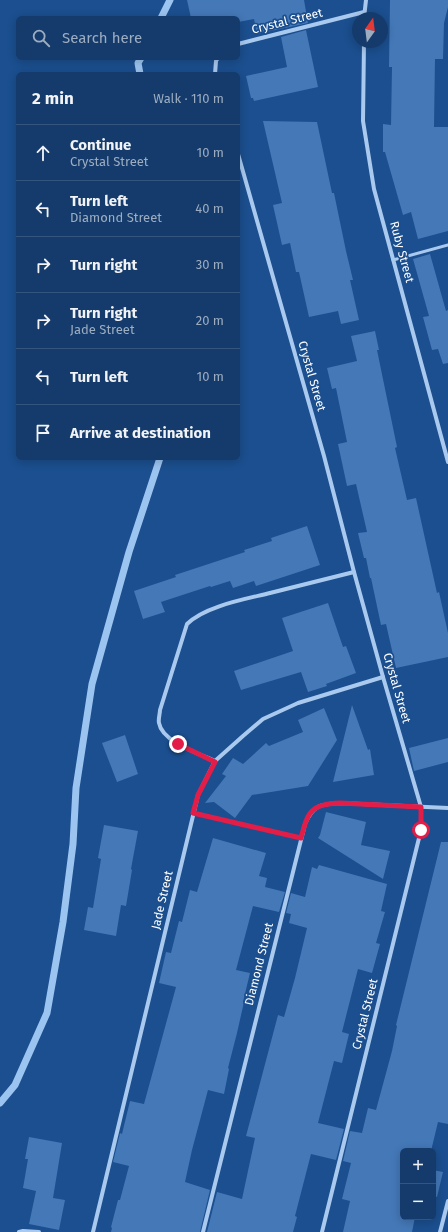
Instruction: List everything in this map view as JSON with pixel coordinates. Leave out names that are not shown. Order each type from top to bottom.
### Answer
[{"type":"street","points":[[364,12],[366,0]]},
{"type":"street","name":"Crystal Street","points":[[240,43],[352,15]]},
{"type":"street","name":"Ruby Street","points":[[364,48],[364,121],[374,190],[448,462]]},
{"type":"street","points":[[215,72],[217,60]]},
{"type":"street","name":"Crystal Street","points":[[240,161],[324,456],[383,677],[421,807],[421,830],[322,1232]]},
{"type":"street","points":[[215,762],[165,736],[159,724],[160,710],[187,624],[193,618],[201,614],[232,603],[354,572]]},
{"type":"street","name":"Jade Street","points":[[93,1232],[193,813],[198,795],[215,762],[263,719],[298,703],[383,677]]},
{"type":"street","name":"Diamond Street","points":[[203,1232],[301,838],[310,812],[327,803],[448,808]]},
{"type":"street","points":[[440,1232],[448,1201]]},
{"type":"street","points":[[19,1232],[39,1232]]},
{"type":"lane","points":[[393,260],[448,245]]},
{"type":"path","points":[[193,813],[301,838]]},
{"type":"building","points":[[187,0],[304,0],[308,23],[257,34],[254,19],[240,22],[240,16],[191,16]]},
{"type":"building","points":[[390,0],[448,0],[444,23],[443,59],[435,59],[434,127],[448,127],[448,231],[418,239],[411,212],[403,215],[385,152],[383,152],[383,124],[391,125],[392,67],[389,67]]},
{"type":"building","points":[[306,30],[318,87],[254,101],[253,98],[251,98],[246,76],[287,67],[281,37]]},
{"type":"building","points":[[263,121],[317,122],[353,280],[350,280],[359,320],[341,324],[338,311],[309,317],[299,272],[296,272],[290,243],[282,245],[273,205],[282,203]]},
{"type":"building","points":[[430,254],[446,311],[448,310],[448,363],[443,364],[438,349],[432,350],[423,317],[429,316],[413,259]]},
{"type":"building","points":[[375,331],[379,350],[377,350],[397,447],[395,448],[407,500],[416,498],[437,593],[439,592],[448,633],[448,657],[396,668],[386,624],[381,625],[366,558],[364,558],[358,533],[367,532],[356,484],[347,486],[338,444],[347,442],[336,388],[332,389],[327,368],[357,361],[351,336]]},
{"type":"building","points":[[307,526],[320,565],[256,586],[254,581],[233,588],[230,581],[211,587],[210,586],[161,602],[165,612],[143,619],[134,591],[176,577],[175,575],[245,552],[244,550],[272,541],[271,538]]},
{"type":"building","points":[[328,603],[343,647],[346,646],[356,673],[326,684],[327,686],[308,692],[301,672],[241,690],[234,671],[293,651],[282,618]]},
{"type":"building","points":[[352,705],[368,750],[370,749],[374,775],[333,782]]},
{"type":"building","points":[[324,708],[337,740],[308,786],[252,795],[235,818],[214,802],[205,803],[226,776],[222,774],[233,758],[243,764],[266,743],[269,746],[303,732],[298,720]]},
{"type":"building","points":[[125,735],[138,774],[117,782],[102,743]]},
{"type":"building","points":[[448,738],[448,762],[414,771],[409,748]]},
{"type":"building","points":[[326,812],[366,822],[361,845],[390,851],[383,879],[318,838]]},
{"type":"building","points":[[104,825],[138,831],[126,906],[121,905],[116,936],[84,930],[88,907],[93,908],[101,859],[98,858]]},
{"type":"building","points":[[213,838],[266,853],[259,876],[267,878],[265,887],[285,892],[279,912],[253,906],[236,970],[250,973],[228,1068],[224,1094],[208,1090],[185,1182],[210,1190],[200,1232],[111,1232],[118,1200],[120,1200],[129,1166],[113,1162],[120,1133],[122,1134],[130,1101],[144,1104],[176,987],[159,983],[166,952],[171,953],[179,921],[182,922],[190,890],[197,892]]},
{"type":"building","points":[[441,842],[448,842],[448,1124],[438,1122],[432,1148],[400,1148],[400,1220],[414,1220],[412,1232],[343,1232],[350,1201],[342,1199],[351,1163],[343,1161],[350,1131],[362,1133],[368,1108],[376,1110],[392,1051],[396,1025]]},
{"type":"building","points":[[319,865],[387,884],[381,911],[385,912],[376,943],[380,944],[372,973],[358,969],[342,1032],[349,1034],[342,1063],[334,1061],[318,1123],[344,1129],[336,1160],[311,1154],[295,1216],[297,1217],[293,1232],[207,1232],[217,1192],[242,1199],[255,1138],[246,1136],[278,1015],[284,1017],[307,928],[289,923],[291,914],[286,913],[291,893],[305,897],[312,867],[317,869]]},
{"type":"building","points":[[29,1137],[62,1143],[53,1198],[65,1200],[59,1230],[29,1224],[36,1191],[23,1188],[28,1159],[25,1159]]},
{"type":"building","points":[[436,1171],[443,1172],[436,1197]]},
{"type":"waterway","points":[[162,16],[170,0]]},
{"type":"waterway","points":[[140,60],[138,63],[140,72]]},
{"type":"waterway","points":[[0,1103],[15,1085],[47,1013],[63,922],[73,844],[76,788],[92,684],[129,552],[159,460]]},
{"type":"route","points":[[178,744],[215,762],[198,795],[193,813],[301,838],[310,812],[327,803],[421,807],[421,830]]}]
